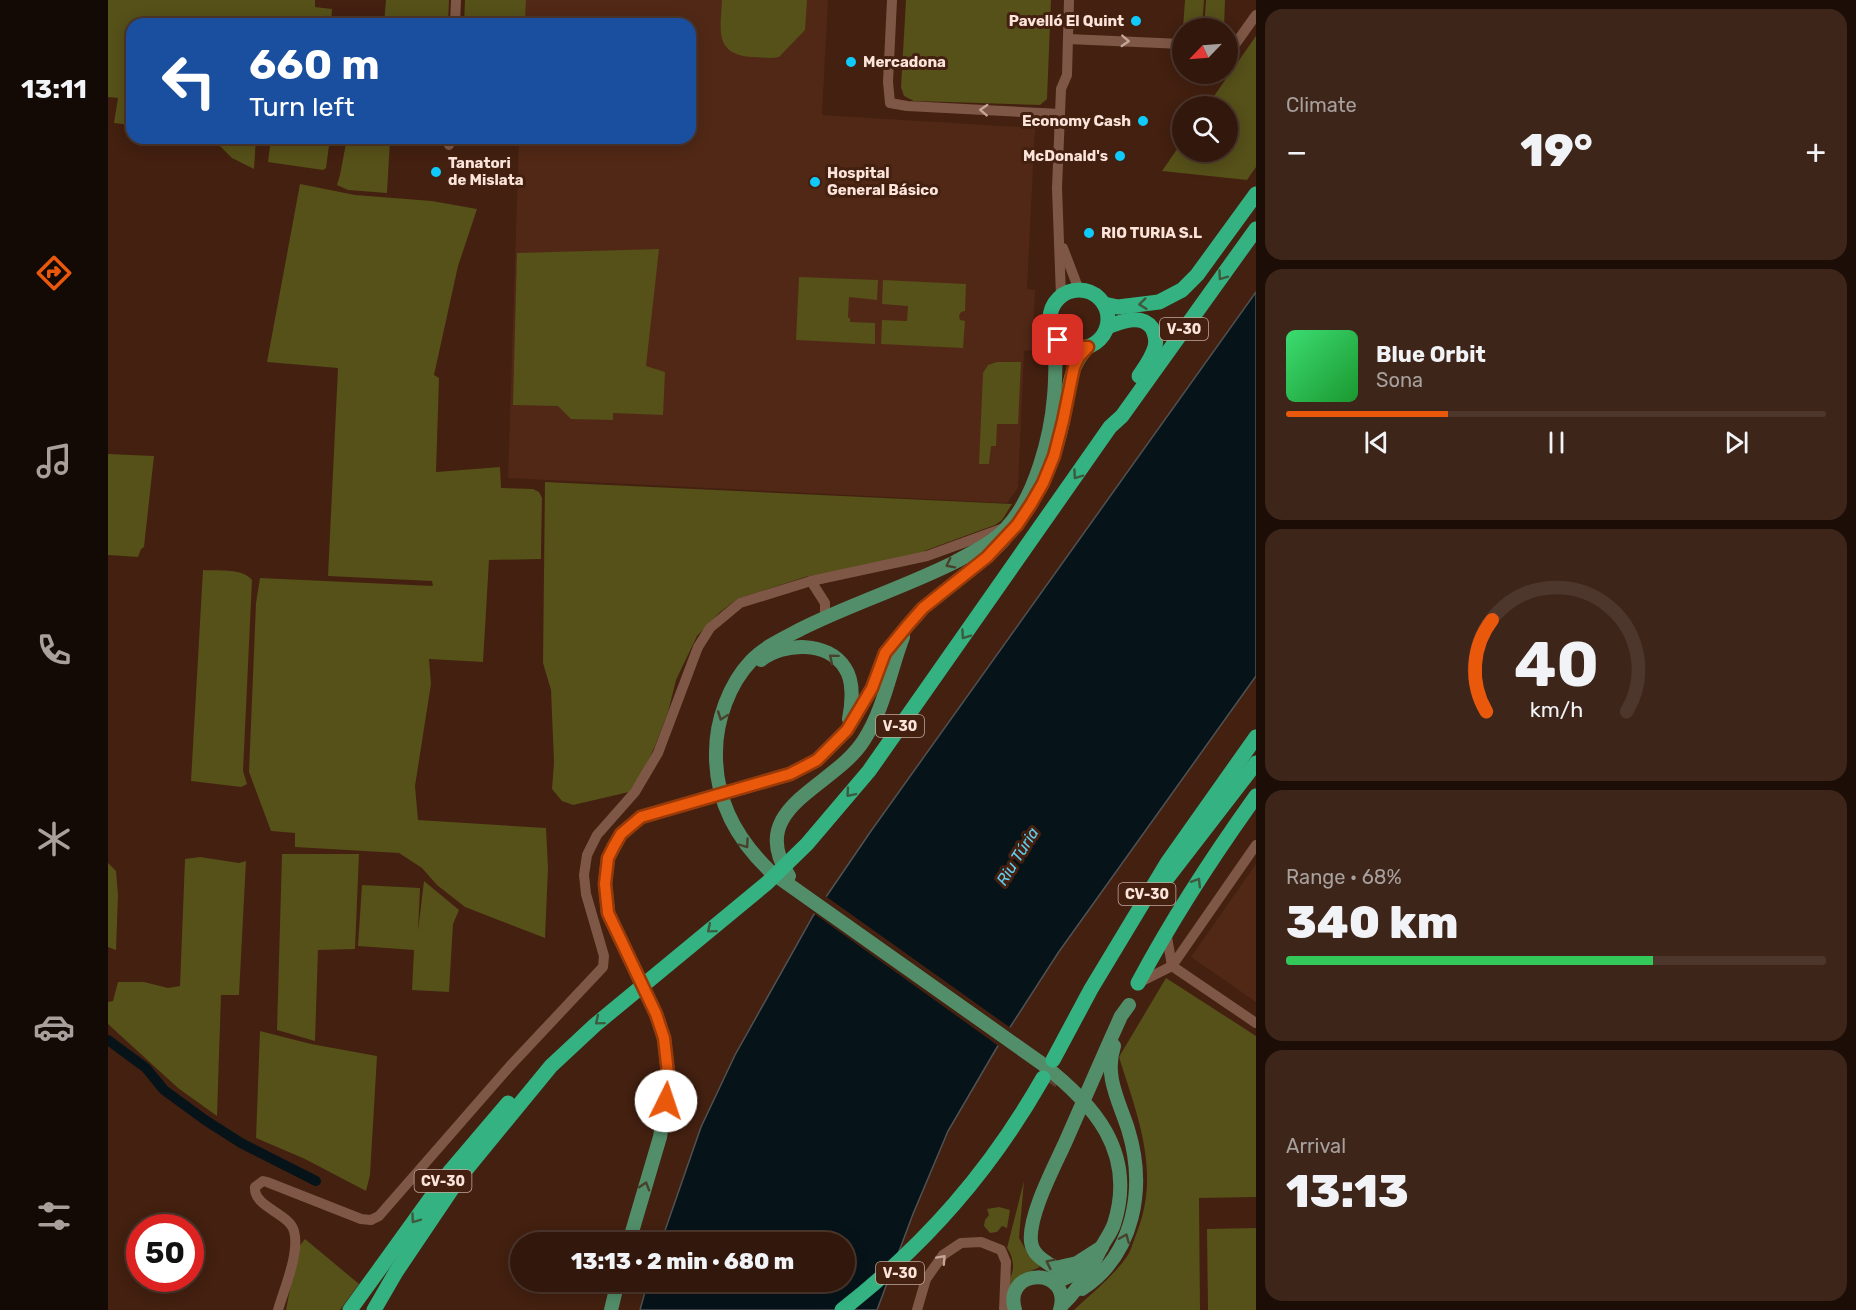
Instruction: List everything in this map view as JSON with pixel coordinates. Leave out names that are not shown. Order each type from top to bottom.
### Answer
[{"type":"highway","name":"V-30","points":[[1104,304],[1118,307],[1159,302],[1182,290],[1197,275],[1256,194]]},
{"type":"highway","name":"V-30","points":[[374,1310],[396,1272],[460,1177],[551,1066],[603,1018],[767,883],[807,844],[869,771],[1110,427],[1122,416],[1256,229]]},
{"type":"highway","points":[[1079,290],[1092,293],[1104,304],[1108,314],[1107,327],[1101,339],[1088,347],[1071,347],[1056,337],[1050,320],[1053,305],[1061,296],[1079,290]]},
{"type":"highway","points":[[1107,327],[1137,319],[1147,322],[1156,336],[1156,345],[1151,357],[1115,411],[1110,427]]},
{"type":"highway","name":"CV-30","points":[[842,1310],[939,1230],[992,1159],[1049,1070],[1091,989],[1161,872],[1256,737]]},
{"type":"highway","points":[[1049,1070],[1095,999],[1186,844],[1256,747]]},
{"type":"highway","points":[[1162,885],[1256,763]]},
{"type":"highway","points":[[1138,983],[1166,931],[1210,861],[1256,796]]},
{"type":"highway","name":"CV-30","points":[[351,1310],[451,1170],[506,1106],[551,1066]]},
{"type":"highway","name":"V-30","points":[[856,1310],[902,1272],[939,1230]]},
{"type":"main road","points":[[1056,337],[1054,398],[1045,447],[1023,506],[1007,527],[982,548],[941,569],[825,617],[776,642],[751,661],[732,689],[718,725],[716,745],[717,777],[729,817],[752,853],[766,868],[1022,1049],[1078,1093],[1099,1117],[1116,1153],[1119,1190],[1114,1224],[1096,1260],[1061,1307]]},
{"type":"main road","points":[[632,1232],[660,1137],[669,1082],[664,1038],[656,1014],[608,913],[605,884],[608,858],[621,834],[641,817],[790,774],[817,760],[847,730],[872,688],[885,653],[908,625],[923,608],[987,557],[1017,525],[1043,483],[1054,456],[1074,367],[1088,347]]},
{"type":"main road","points":[[787,881],[778,856],[776,834],[787,811],[842,766],[864,740],[878,712],[908,625]]},
{"type":"main road","points":[[732,689],[764,658],[796,646],[828,651],[846,669],[852,699],[847,730]]},
{"type":"main road","points":[[1072,1295],[1085,1287],[1114,1259],[1130,1226],[1134,1206],[1133,1150],[1109,1071],[1111,1055],[1138,983]]},
{"type":"main road","points":[[1102,1247],[1077,1263],[1056,1268],[1033,1251],[1031,1231],[1036,1210],[1121,1016],[1129,1005]]},
{"type":"main road","points":[[1054,1283],[1074,1274],[1102,1247]]},
{"type":"main road","points":[[1015,1310],[1010,1290],[1031,1278],[1047,1278],[1054,1283],[1061,1295],[1061,1307]]},
{"type":"main road","points":[[611,1310],[615,1292]]},
{"type":"street","points":[[455,18],[456,0]]},
{"type":"street","points":[[892,0],[888,82],[890,103],[907,106],[1060,114]]},
{"type":"street","points":[[1061,296],[1058,227],[1060,114],[1062,89],[1067,75],[1070,0]]},
{"type":"street","points":[[1238,37],[1256,15]]},
{"type":"street","points":[[1068,39],[1172,44]]},
{"type":"street","points":[[1058,227],[1067,260],[1079,290]]},
{"type":"street","points":[[278,1310],[296,1248],[295,1232],[292,1225],[257,1197],[255,1187],[263,1181],[267,1182],[361,1220],[371,1220],[379,1216],[510,1066],[603,967],[604,956],[586,894],[584,875],[587,855],[597,835],[635,792],[658,753],[698,647],[710,628],[740,603],[811,581],[927,556],[1007,527]]},
{"type":"street","points":[[811,581],[825,603],[825,617]]},
{"type":"street","points":[[1138,983],[1172,966],[1256,845]]},
{"type":"street","points":[[1166,931],[1172,966],[1256,1023]]},
{"type":"street","points":[[917,1310],[926,1279],[943,1255],[961,1243],[981,1242],[1001,1250],[1006,1262],[1010,1290],[1004,1310]]},
{"type":"shaded area","points":[[108,0],[315,0],[315,7],[332,9],[331,18],[126,18],[126,124],[114,123],[118,98],[108,97]]},
{"type":"shaded area","points":[[386,0],[449,0],[448,18],[384,18]]},
{"type":"shaded area","points":[[465,0],[526,0],[525,18],[464,18]]},
{"type":"shaded area","points":[[526,0],[828,0],[822,115],[1035,128],[1027,289],[1035,290],[1032,350],[1024,351],[1018,488],[1007,503],[508,478],[519,144],[696,144],[696,18],[525,18]]},
{"type":"shaded area","points":[[722,0],[807,0],[805,30],[779,57],[739,55],[730,51],[722,38]]},
{"type":"shaded area","points":[[906,0],[1051,0],[1047,99],[1040,105],[914,101],[904,96],[901,87]]},
{"type":"shaded area","points":[[1185,0],[1204,0],[1203,18],[1184,18]]},
{"type":"shaded area","points":[[1206,0],[1225,0],[1224,18],[1205,18]]},
{"type":"shaded area","points":[[1256,36],[1256,167],[1247,180],[1162,171],[1172,156],[1172,162],[1238,162],[1238,96],[1214,96],[1222,84],[1238,84],[1238,62]]},
{"type":"shaded area","points":[[218,144],[256,144],[254,169],[232,158]]},
{"type":"shaded area","points":[[270,144],[329,144],[326,168],[323,170],[268,162]]},
{"type":"shaded area","points":[[346,144],[390,144],[387,193],[348,190],[337,185]]},
{"type":"shaded area","points":[[300,184],[355,195],[432,201],[477,209],[458,266],[434,375],[439,378],[436,472],[500,467],[501,488],[533,489],[539,492],[542,498],[541,559],[489,560],[483,662],[429,659],[431,684],[415,786],[418,820],[546,828],[548,868],[545,938],[465,907],[437,885],[422,868],[399,853],[295,847],[295,833],[271,831],[249,772],[256,603],[260,578],[433,586],[432,581],[328,576],[338,368],[267,362]]},
{"type":"shaded area","points":[[659,249],[646,366],[665,372],[663,415],[613,413],[613,420],[571,419],[558,406],[513,405],[517,253]]},
{"type":"shaded area","points":[[799,277],[878,280],[877,300],[849,297],[848,318],[850,322],[875,323],[875,344],[796,340]]},
{"type":"shaded area","points":[[883,280],[966,284],[965,311],[959,316],[960,320],[965,321],[963,348],[881,344],[882,320],[907,321],[908,306],[882,304]]},
{"type":"shaded area","points":[[997,362],[1021,362],[1018,424],[997,424],[996,446],[991,446],[989,464],[979,464],[983,373],[988,365]]},
{"type":"shaded area","points":[[108,454],[154,456],[144,547],[138,557],[108,555]]},
{"type":"shaded area","points":[[545,482],[1012,504],[1002,520],[995,525],[924,551],[924,554],[805,577],[737,599],[719,613],[697,636],[676,680],[668,712],[655,746],[641,775],[629,792],[573,805],[562,801],[552,789],[554,762],[551,690],[543,663]]},
{"type":"shaded area","points":[[203,570],[236,572],[252,580],[243,771],[247,784],[241,787],[191,781]]},
{"type":"shaded area","points":[[282,854],[359,854],[355,949],[318,950],[315,1041],[277,1030]]},
{"type":"shaded area","points":[[200,857],[239,863],[246,861],[239,995],[221,995],[217,1116],[178,1088],[108,1024],[108,1002],[113,1001],[118,982],[144,982],[168,988],[180,986],[185,859]]},
{"type":"shaded area","points":[[108,863],[116,871],[118,895],[116,950],[108,947]]},
{"type":"shaded area","points":[[1256,864],[1256,1002],[1191,957]]},
{"type":"shaded area","points":[[424,881],[459,910],[453,924],[449,992],[412,990],[414,950],[358,946],[362,885],[420,888],[418,931]]},
{"type":"shaded area","points":[[1166,978],[1256,1036],[1256,1197],[1199,1198],[1200,1310],[1074,1310],[1118,1268],[1129,1253],[1144,1209],[1147,1165],[1144,1143],[1119,1057]]},
{"type":"shaded area","points":[[260,1031],[311,1044],[377,1056],[370,1175],[366,1191],[305,1159],[256,1138]]},
{"type":"shaded area","points":[[1024,1181],[1019,1238],[1040,1267],[1021,1275],[1010,1287],[1009,1279],[1013,1263],[1007,1248]]},
{"type":"shaded area","points":[[999,1207],[1010,1210],[1007,1228],[1002,1226],[997,1232],[990,1233],[984,1226],[989,1215],[987,1209]]},
{"type":"shaded area","points":[[1256,1228],[1256,1310],[1208,1310],[1207,1229]]},
{"type":"shaded area","points":[[305,1239],[359,1284],[340,1310],[286,1310],[298,1248]]},
{"type":"water","name":"Riu Túria","points":[[1256,292],[1256,676],[1058,953],[996,1049],[948,1131],[913,1214],[877,1310],[640,1310],[645,1292],[855,1292],[855,1232],[664,1232],[701,1127],[735,1055],[813,916],[871,831]]},
{"type":"pier","points":[[824,895],[1012,1029],[1000,1047],[812,912]]},
{"type":"waterway","points":[[108,1040],[146,1068],[164,1090],[205,1120],[241,1143],[316,1181]]},
{"type":"tunnel","points":[[1049,1083],[1060,1065]]},
{"type":"place","name":"Pavelló El Quint","points":[[1136,21]]},
{"type":"place","name":"Mercadona","points":[[851,62]]},
{"type":"place","name":"Economy Cash","points":[[1143,121]]},
{"type":"place","name":"McDonald's","points":[[1120,156]]},
{"type":"place","name":"Tanatori de Mislata","points":[[436,172]]},
{"type":"place","name":"Hospital General Básico","points":[[815,182]]},
{"type":"place","name":"RIO TURIA S.L","points":[[1089,233]]},
{"type":"route","points":[[666,1101],[669,1082],[664,1038],[656,1014],[608,913],[605,884],[608,858],[621,834],[641,817],[686,802],[790,774],[817,760],[847,730],[872,688],[885,653],[923,608],[987,557],[1017,525],[1043,483],[1054,456],[1074,367],[1088,347],[1071,347],[1058,340]]}]
